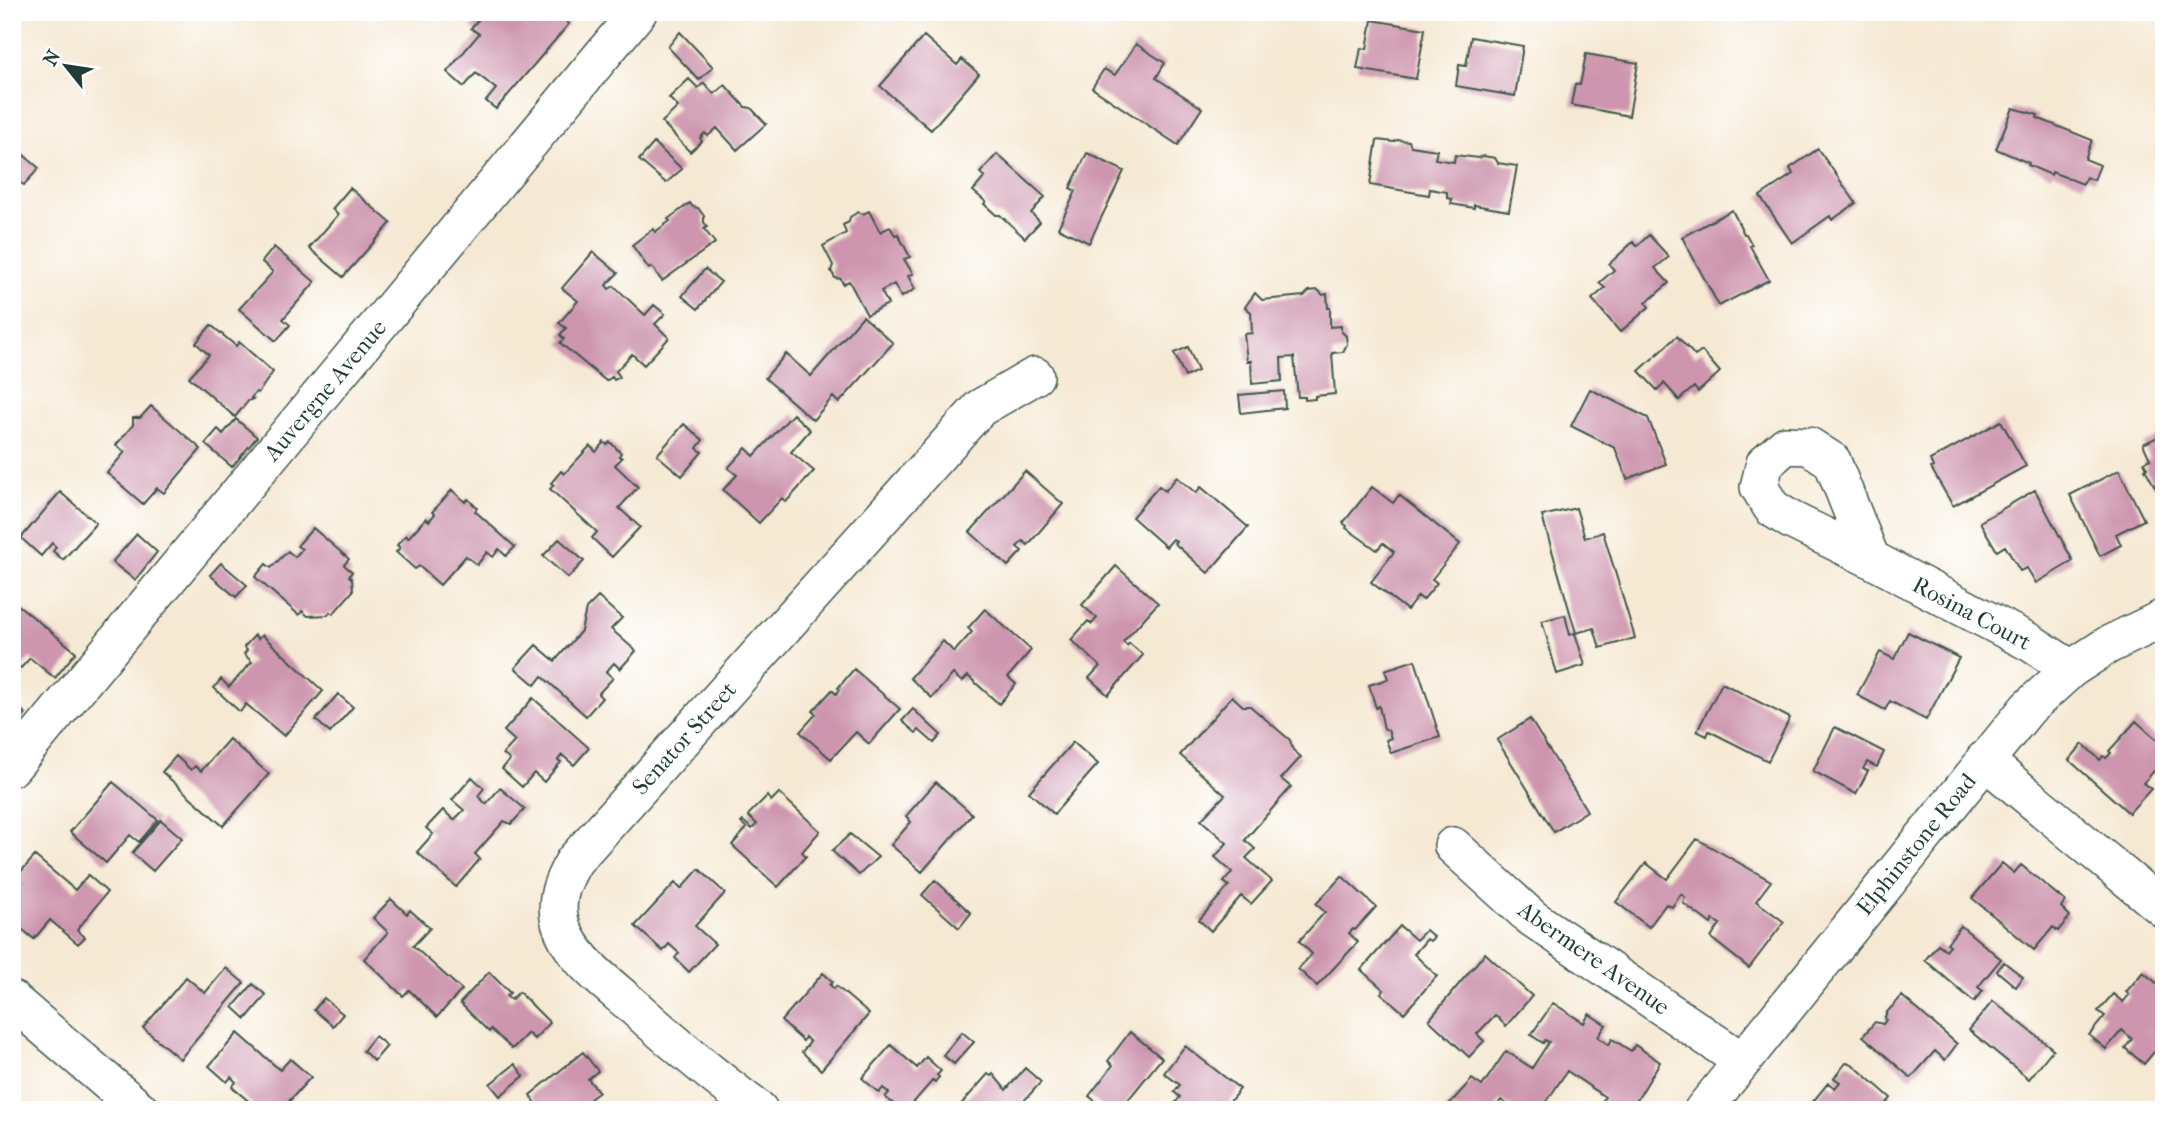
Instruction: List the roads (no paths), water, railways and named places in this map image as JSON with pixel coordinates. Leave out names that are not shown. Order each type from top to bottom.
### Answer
[{"type":"street","name":"Auvergne Avenue","points":[[12,767],[638,12]]},
{"type":"street","name":"Senator Street","points":[[759,1110],[703,1068],[575,952],[560,920],[558,903],[562,881],[583,850],[979,408],[1035,376]]},
{"type":"street","name":"Rosina Court","points":[[1871,559],[2031,643],[2071,669]]},
{"type":"street","name":"Elphinstone Road","points":[[1703,1110],[2028,708],[2071,669],[2108,645],[2164,618]]},
{"type":"street","points":[[1984,760],[2164,909]]},
{"type":"street","name":"Abermere Avenue","points":[[1453,846],[1532,918],[1742,1061]]},
{"type":"street","points":[[12,1000],[140,1110]]}]
